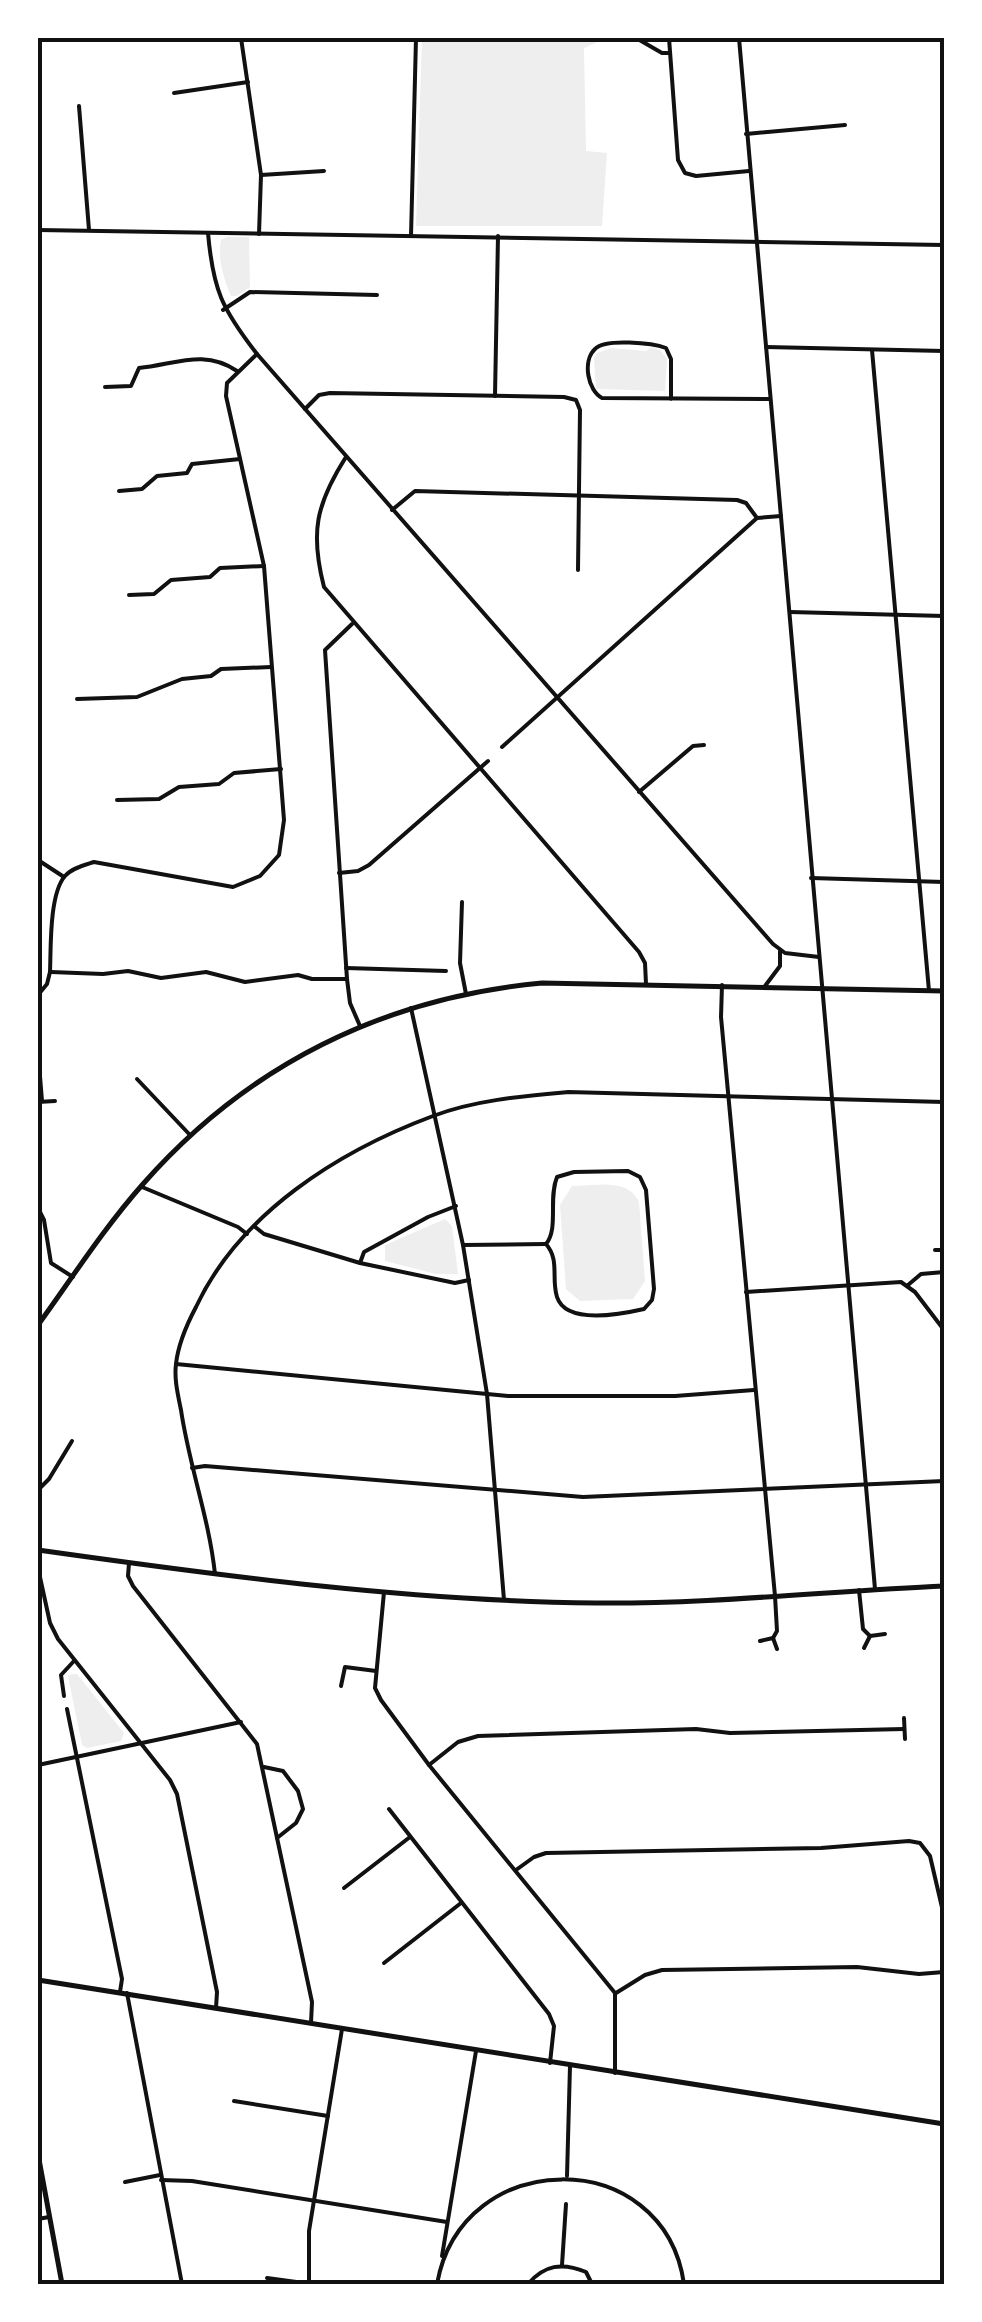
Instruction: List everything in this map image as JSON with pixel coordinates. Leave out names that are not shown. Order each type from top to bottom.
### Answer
[{"type":"street","points":[[241,38],[260,174],[259,234]]},
{"type":"street","points":[[411,236],[416,38]]},
{"type":"street","points":[[636,38],[662,53],[670,53]]},
{"type":"street","points":[[669,38],[678,160],[685,173],[696,176],[749,171]]},
{"type":"street","points":[[739,38],[875,1589]]},
{"type":"street","points":[[174,93],[248,82]]},
{"type":"street","points":[[79,106],[89,230]]},
{"type":"street","points":[[746,134],[845,124]]},
{"type":"street","points":[[260,174],[324,170]]},
{"type":"street","points":[[38,230],[944,245]]},
{"type":"street","points":[[208,233],[211,271],[224,310],[257,354],[780,950],[819,957]]},
{"type":"street","points":[[495,396],[498,236]]},
{"type":"street","points":[[224,310],[250,292],[377,294]]},
{"type":"street","points":[[671,399],[672,359],[666,348],[654,344],[604,344],[595,349],[590,359],[590,386],[602,398],[671,399],[770,399]]},
{"type":"street","points":[[766,347],[944,351]]},
{"type":"street","points":[[872,350],[929,991]]},
{"type":"street","points":[[38,996],[48,984],[57,892],[64,877],[94,862],[233,887],[260,876],[278,855],[283,838],[281,769],[264,566],[226,396],[227,383],[236,370],[257,354]]},
{"type":"street","points":[[105,387],[132,386],[138,368],[166,366],[182,358],[220,360],[236,370]]},
{"type":"street","points":[[305,408],[319,395],[330,393],[576,400],[580,410],[578,570]]},
{"type":"street","points":[[346,457],[319,508],[317,550],[324,588],[639,952],[645,963],[646,984]]},
{"type":"street","points":[[120,492],[142,489],[157,476],[187,473],[192,464],[240,459]]},
{"type":"street","points":[[392,510],[415,491],[578,494],[737,500],[746,504],[757,518]]},
{"type":"street","points":[[502,747],[757,518],[782,516]]},
{"type":"street","points":[[129,595],[154,594],[171,580],[210,578],[220,568],[264,566]]},
{"type":"street","points":[[790,612],[944,616]]},
{"type":"street","points":[[352,624],[326,650],[346,968],[350,1003],[360,1026]]},
{"type":"street","points":[[77,699],[137,697],[182,679],[211,676],[221,670],[272,667]]},
{"type":"street","points":[[640,792],[693,746],[704,745]]},
{"type":"street","points":[[339,874],[368,865],[488,761]]},
{"type":"street","points":[[117,800],[159,799],[179,787],[219,784],[234,773],[281,769]]},
{"type":"street","points":[[38,860],[64,877]]},
{"type":"street","points":[[811,878],[944,882]]},
{"type":"street","points":[[462,902],[460,963],[466,994]]},
{"type":"street","points":[[765,986],[780,966],[780,950]]},
{"type":"street","points":[[346,968],[446,971]]},
{"type":"street","points":[[437,970],[437,980]]},
{"type":"street","points":[[50,972],[128,972],[161,978],[206,972],[245,982],[298,975],[312,980],[347,979]]},
{"type":"street","points":[[38,1325],[141,1187],[190,1135],[225,1104],[277,1068],[360,1026],[466,994],[542,983],[944,991]]},
{"type":"street","points":[[722,985],[721,1017],[778,1631],[773,1638],[760,1641]]},
{"type":"street","points":[[410,1008],[464,1245],[486,1394],[504,1600]]},
{"type":"street","points":[[38,1052],[40,1101],[55,1101]]},
{"type":"street","points":[[137,1079],[190,1135]]},
{"type":"street","points":[[215,1574],[212,1541],[182,1418],[176,1364],[188,1324],[209,1278],[254,1226],[324,1170],[379,1139],[437,1114],[498,1100],[568,1092],[944,1102]]},
{"type":"street","points":[[464,1245],[546,1244],[554,1253],[557,1297],[564,1309],[578,1314],[631,1312],[644,1309],[652,1300],[646,1190],[640,1177],[628,1171],[574,1172],[557,1177],[551,1192],[553,1232],[546,1244]]},
{"type":"street","points":[[141,1187],[247,1234]]},
{"type":"street","points":[[360,1263],[364,1252],[456,1206]]},
{"type":"street","points":[[38,1208],[44,1220],[51,1263],[72,1277]]},
{"type":"street","points":[[254,1226],[264,1234],[360,1263],[455,1283],[468,1280]]},
{"type":"street","points":[[935,1250],[944,1250]]},
{"type":"street","points":[[908,1285],[921,1274],[944,1272]]},
{"type":"street","points":[[746,1292],[892,1282],[908,1285],[944,1330]]},
{"type":"street","points":[[176,1364],[486,1394],[674,1396],[754,1390]]},
{"type":"street","points":[[38,1490],[72,1441]]},
{"type":"street","points":[[192,1468],[584,1497],[944,1481]]},
{"type":"street","points":[[38,1550],[215,1574],[504,1600],[599,1603],[944,1586]]},
{"type":"street","points":[[129,1563],[128,1576],[133,1586],[256,1744],[312,2002],[311,2024]]},
{"type":"street","points":[[38,1568],[50,1623],[177,1794],[216,2008]]},
{"type":"street","points":[[860,1590],[863,1629],[870,1636]]},
{"type":"street","points":[[384,1592],[375,1688],[380,1700],[614,1993],[615,2073]]},
{"type":"street","points":[[870,1636],[885,1634]]},
{"type":"street","points":[[864,1648],[870,1636]]},
{"type":"street","points":[[773,1638],[777,1649]]},
{"type":"street","points":[[64,1696],[61,1675],[75,1660]]},
{"type":"street","points":[[341,1686],[345,1667],[376,1670]]},
{"type":"street","points":[[66,1708],[182,2284]]},
{"type":"street","points":[[904,1718],[905,1739]]},
{"type":"street","points":[[38,1765],[241,1722]]},
{"type":"street","points":[[429,1765],[458,1742],[478,1736],[904,1729]]},
{"type":"street","points":[[264,1767],[283,1770],[298,1791],[304,1810],[296,1823],[277,1838]]},
{"type":"street","points":[[389,1809],[549,2014],[554,2026],[550,2063]]},
{"type":"street","points":[[344,1888],[410,1837]]},
{"type":"street","points":[[516,1870],[534,1856],[546,1854],[820,1848],[909,1840],[920,1843],[930,1856],[944,1916]]},
{"type":"street","points":[[343,1876],[350,1884]]},
{"type":"street","points":[[384,1963],[460,1902]]},
{"type":"street","points":[[614,1993],[645,1974],[662,1970],[857,1966],[919,1974],[944,1972]]},
{"type":"street","points":[[38,1980],[944,2124]]},
{"type":"street","points":[[267,2278],[310,2284],[308,2248],[342,2029]]},
{"type":"street","points":[[437,2284],[476,2052]]},
{"type":"street","points":[[566,2179],[570,2066]]},
{"type":"street","points":[[234,2101],[328,2116]]},
{"type":"street","points":[[38,2154],[62,2284]]},
{"type":"street","points":[[125,2182],[160,2178],[447,2222]]},
{"type":"street","points":[[441,2260],[473,2213],[498,2195],[526,2182],[566,2179],[606,2186],[650,2216],[664,2233],[684,2284]]},
{"type":"street","points":[[562,2265],[566,2204]]},
{"type":"street","points":[[38,2219],[49,2217]]},
{"type":"street","points":[[528,2284],[549,2267],[562,2265],[586,2272],[592,2284]]},
{"type":"shaded area","points":[[422,38],[600,38],[584,48],[586,151],[607,153],[602,226],[416,226]]},
{"type":"shaded area","points":[[249,237],[250,287],[237,296],[231,296],[221,261],[221,240]]},
{"type":"shaded area","points":[[652,347],[667,359],[665,391],[596,389],[597,353],[611,348],[646,351]]},
{"type":"shaded area","points":[[572,1186],[619,1186],[634,1194],[639,1202],[645,1281],[633,1299],[580,1301],[566,1289],[560,1205]]},
{"type":"shaded area","points":[[445,1219],[452,1226],[458,1274],[436,1274],[385,1261],[385,1245]]},
{"type":"shaded area","points":[[77,1674],[124,1733],[121,1741],[87,1748],[82,1745],[68,1676]]}]
